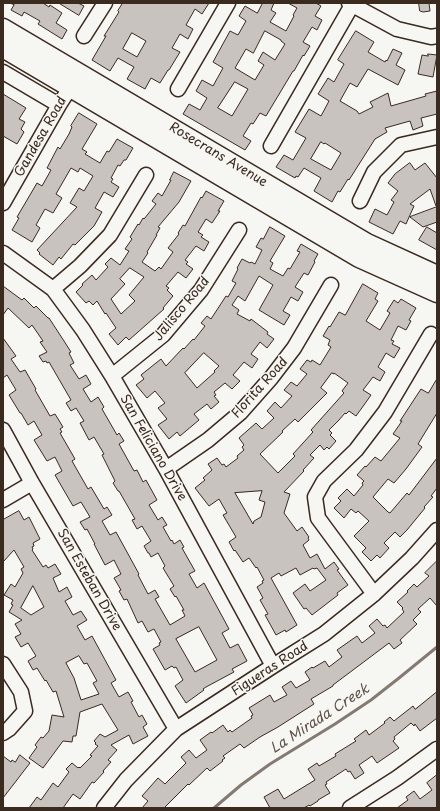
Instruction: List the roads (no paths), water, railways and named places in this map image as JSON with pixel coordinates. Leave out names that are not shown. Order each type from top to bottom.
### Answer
[{"type":"main road","name":"Rosecrans Avenue","points":[[3,28],[75,80],[359,258],[437,293]]},
{"type":"main road","name":"Rosecrans Avenue","points":[[3,48],[75,80],[367,243],[437,275]]},
{"type":"street","points":[[84,36],[105,3]]},
{"type":"street","points":[[178,89],[228,3]]},
{"type":"street","points":[[271,146],[351,4],[397,29],[437,36]]},
{"type":"street","points":[[3,72],[59,105]]},
{"type":"street","name":"Gandesa Road","points":[[3,202],[75,80]]},
{"type":"street","points":[[360,201],[374,172],[401,145],[437,137]]},
{"type":"street","points":[[53,289],[80,266],[110,235],[146,175]]},
{"type":"street","name":"Jalisco Road","points":[[112,376],[167,330],[201,290],[239,230]]},
{"type":"street","name":"San Feliciano Drive","points":[[3,253],[53,289],[83,330],[112,376],[166,469],[273,666]]},
{"type":"street","name":"Florita Road","points":[[166,469],[208,440],[240,413],[271,378],[294,348],[331,285]]},
{"type":"street","points":[[374,594],[318,518],[315,497],[324,481],[356,450],[385,412],[431,334]]},
{"type":"street","name":"San Esteban Drive","points":[[3,430],[32,483],[176,729]]},
{"type":"street","points":[[3,500],[32,483]]},
{"type":"street","name":"Figueras Road","points":[[104,808],[126,780],[176,729],[324,634],[374,594],[412,558],[437,530]]},
{"type":"street","points":[[3,664],[21,692],[25,712],[9,729],[3,733]]},
{"type":"street","points":[[350,808],[397,778],[437,749]]},
{"type":"waterway","name":"La Mirada Creek","points":[[214,808],[241,785],[270,764],[371,700],[437,647]]}]
